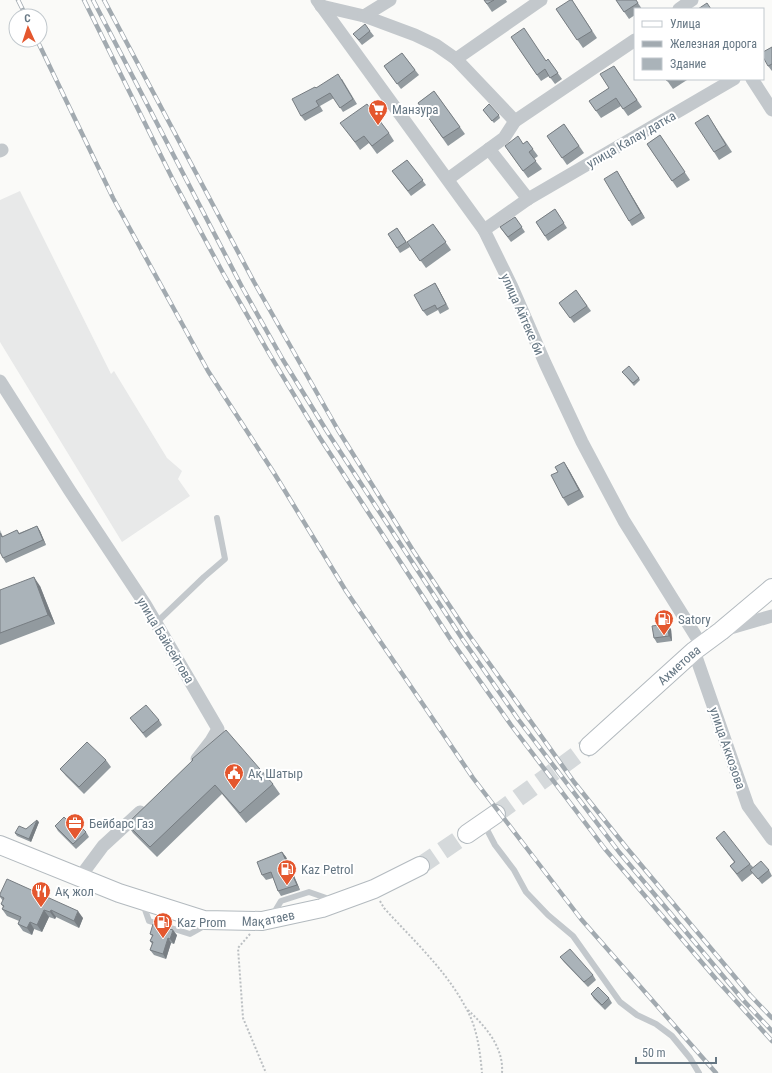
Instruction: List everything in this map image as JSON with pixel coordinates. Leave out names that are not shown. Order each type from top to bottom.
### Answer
[{"type":"main road","name":"Ахметова","points":[[589,746],[698,648],[721,631],[772,588]]},
{"type":"main road","points":[[467,834],[489,818]]},
{"type":"main road","name":"Мақатаев","points":[[2,848],[141,900],[204,920],[265,921],[322,908],[374,889],[420,866]]},
{"type":"street","points":[[364,16],[390,0]]},
{"type":"street","points":[[456,59],[541,0]]},
{"type":"street","points":[[680,8],[692,0]]},
{"type":"street","points":[[319,3],[364,16],[436,45],[456,59],[515,121]]},
{"type":"street","name":"улица Айтеке би","points":[[319,3],[484,230],[512,287],[545,363],[582,442],[624,521],[698,648]]},
{"type":"street","points":[[448,179],[504,138],[515,121],[634,41]]},
{"type":"street","name":"улица Калау датка","points":[[484,230],[528,199],[732,80]]},
{"type":"street","points":[[753,80],[772,110]]},
{"type":"street","points":[[489,149],[528,199]]},
{"type":"street","name":"улица Байсейтова","points":[[0,381],[156,623],[218,729],[198,758],[186,768]]},
{"type":"street","points":[[721,631],[772,616]]},
{"type":"street","name":"улица Аккозова","points":[[698,648],[748,806],[772,839]]},
{"type":"street","points":[[80,877],[103,846],[147,805]]},
{"type":"lane","points":[[156,623],[225,559],[217,518]]},
{"type":"lane","points":[[489,818],[495,844],[514,870],[526,892],[548,915],[573,936],[620,1002],[637,1015],[656,1024],[672,1036],[690,1058],[699,1073]]},
{"type":"path","points":[[374,889],[384,908],[448,978],[467,1009],[478,1044],[482,1073]]},
{"type":"path","points":[[265,921],[238,948],[244,1018],[266,1073]]},
{"type":"path","points":[[467,1009],[481,1022],[496,1042],[502,1066],[502,1073]]},
{"type":"shaded area","points":[[20,191],[111,374],[114,371],[167,458],[182,471],[178,479],[190,496],[122,542],[0,342],[0,200]]},
{"type":"building","points":[[484,0],[494,0],[487,4]]},
{"type":"building","points":[[572,0],[592,31],[577,40],[556,9]]},
{"type":"building","points":[[616,0],[636,0],[638,3],[624,12]]},
{"type":"building","points":[[707,3],[710,8],[700,8]]},
{"type":"building","points":[[365,24],[370,31],[359,40],[353,34]]},
{"type":"building","points":[[524,28],[546,61],[548,59],[558,73],[550,78],[545,69],[537,75],[511,37]]},
{"type":"building","points":[[772,47],[772,64],[768,66],[764,59],[764,51]]},
{"type":"building","points":[[402,53],[415,70],[397,84],[384,66]]},
{"type":"building","points":[[614,66],[637,100],[623,109],[616,98],[596,111],[589,101],[609,88],[600,74]]},
{"type":"building","points":[[338,74],[353,99],[340,108],[330,93],[316,101],[319,106],[301,116],[292,99],[315,87],[316,88]]},
{"type":"building","points":[[434,91],[460,127],[443,138],[418,103]]},
{"type":"building","points":[[367,104],[389,133],[372,146],[364,136],[355,142],[340,123]]},
{"type":"building","points":[[489,104],[499,115],[492,121],[483,110]]},
{"type":"building","points":[[708,115],[726,145],[714,152],[695,123]]},
{"type":"building","points":[[564,124],[579,146],[562,158],[547,136]]},
{"type":"building","points":[[660,135],[685,172],[672,181],[647,144]]},
{"type":"building","points":[[518,136],[523,144],[527,141],[533,149],[529,152],[536,161],[523,171],[505,146]]},
{"type":"building","points":[[407,160],[423,180],[408,191],[392,171]]},
{"type":"building","points":[[617,171],[641,213],[629,221],[604,179]]},
{"type":"building","points":[[555,209],[564,223],[545,236],[536,222]]},
{"type":"building","points":[[515,217],[522,227],[508,237],[500,227]]},
{"type":"building","points":[[433,224],[446,242],[420,261],[407,242]]},
{"type":"building","points":[[397,228],[406,242],[397,248],[388,234]]},
{"type":"building","points":[[435,283],[446,304],[437,309],[435,305],[423,311],[414,295]]},
{"type":"building","points":[[576,290],[587,306],[570,318],[559,303]]},
{"type":"building","points":[[629,366],[639,378],[633,383],[622,372]]},
{"type":"building","points":[[564,462],[579,490],[563,498],[551,475],[558,472],[555,467]]},
{"type":"building","points":[[37,526],[43,540],[3,558],[0,552],[0,533],[2,537],[17,530],[19,534]]},
{"type":"building","points":[[34,577],[48,615],[0,633],[0,590]]},
{"type":"building","points":[[667,624],[669,636],[654,638],[652,626]]},
{"type":"building","points":[[146,705],[159,720],[143,733],[130,718]]},
{"type":"building","points":[[226,730],[273,784],[240,813],[215,785],[150,847],[127,824],[193,760],[192,759]]},
{"type":"building","points":[[87,742],[106,760],[79,787],[60,769]]},
{"type":"building","points":[[64,817],[72,825],[76,822],[86,832],[73,844],[55,826]]},
{"type":"building","points":[[37,820],[29,839],[15,833],[19,826],[26,829]]},
{"type":"building","points":[[724,831],[750,864],[737,874],[730,866],[735,862],[716,838]]},
{"type":"building","points":[[282,852],[297,885],[278,891],[271,872],[262,875],[257,862]]},
{"type":"building","points":[[761,861],[769,870],[758,879],[750,870]]},
{"type":"building","points":[[7,879],[78,911],[74,921],[51,910],[50,912],[44,910],[37,925],[30,922],[27,928],[18,924],[21,917],[2,909],[4,906],[1,904],[4,898],[0,896],[0,894]]},
{"type":"building","points":[[153,924],[173,930],[170,939],[168,938],[163,954],[150,950],[153,942],[150,941],[153,935],[150,934]]},
{"type":"building","points":[[570,949],[593,975],[584,982],[560,957]]},
{"type":"building","points":[[598,987],[609,998],[602,1005],[591,994]]},
{"type":"tunnel","points":[[496,814],[589,746]]},
{"type":"tunnel","points":[[420,866],[467,834]]},
{"type":"railway","points":[[18,0],[22,8]]},
{"type":"railway","points":[[84,0],[173,180],[223,273],[270,355],[320,438],[451,640],[511,725],[605,849],[716,979],[772,1041]]},
{"type":"railway","points":[[93,0],[242,287],[283,360],[328,433],[463,640],[518,719],[619,852],[744,1001],[772,1031]]},
{"type":"railway","points":[[104,0],[254,282],[338,430],[414,552],[469,635],[574,782],[626,847],[750,995],[772,1018]]},
{"type":"railway","points":[[41,48],[113,198],[208,371],[274,473],[346,591],[473,778],[581,919],[716,1073]]},
{"type":"place","name":"Манзура","points":[[378,126]]},
{"type":"place","name":"Satory","points":[[664,636]]},
{"type":"place","name":"Ақ Шатыр","points":[[234,790]]},
{"type":"place","name":"Бейбарс Газ","points":[[75,840]]},
{"type":"place","name":"Kaz Petrol","points":[[287,886]]},
{"type":"place","name":"Ақ жол","points":[[41,908]]},
{"type":"place","name":"Kaz Prom","points":[[163,939]]}]
